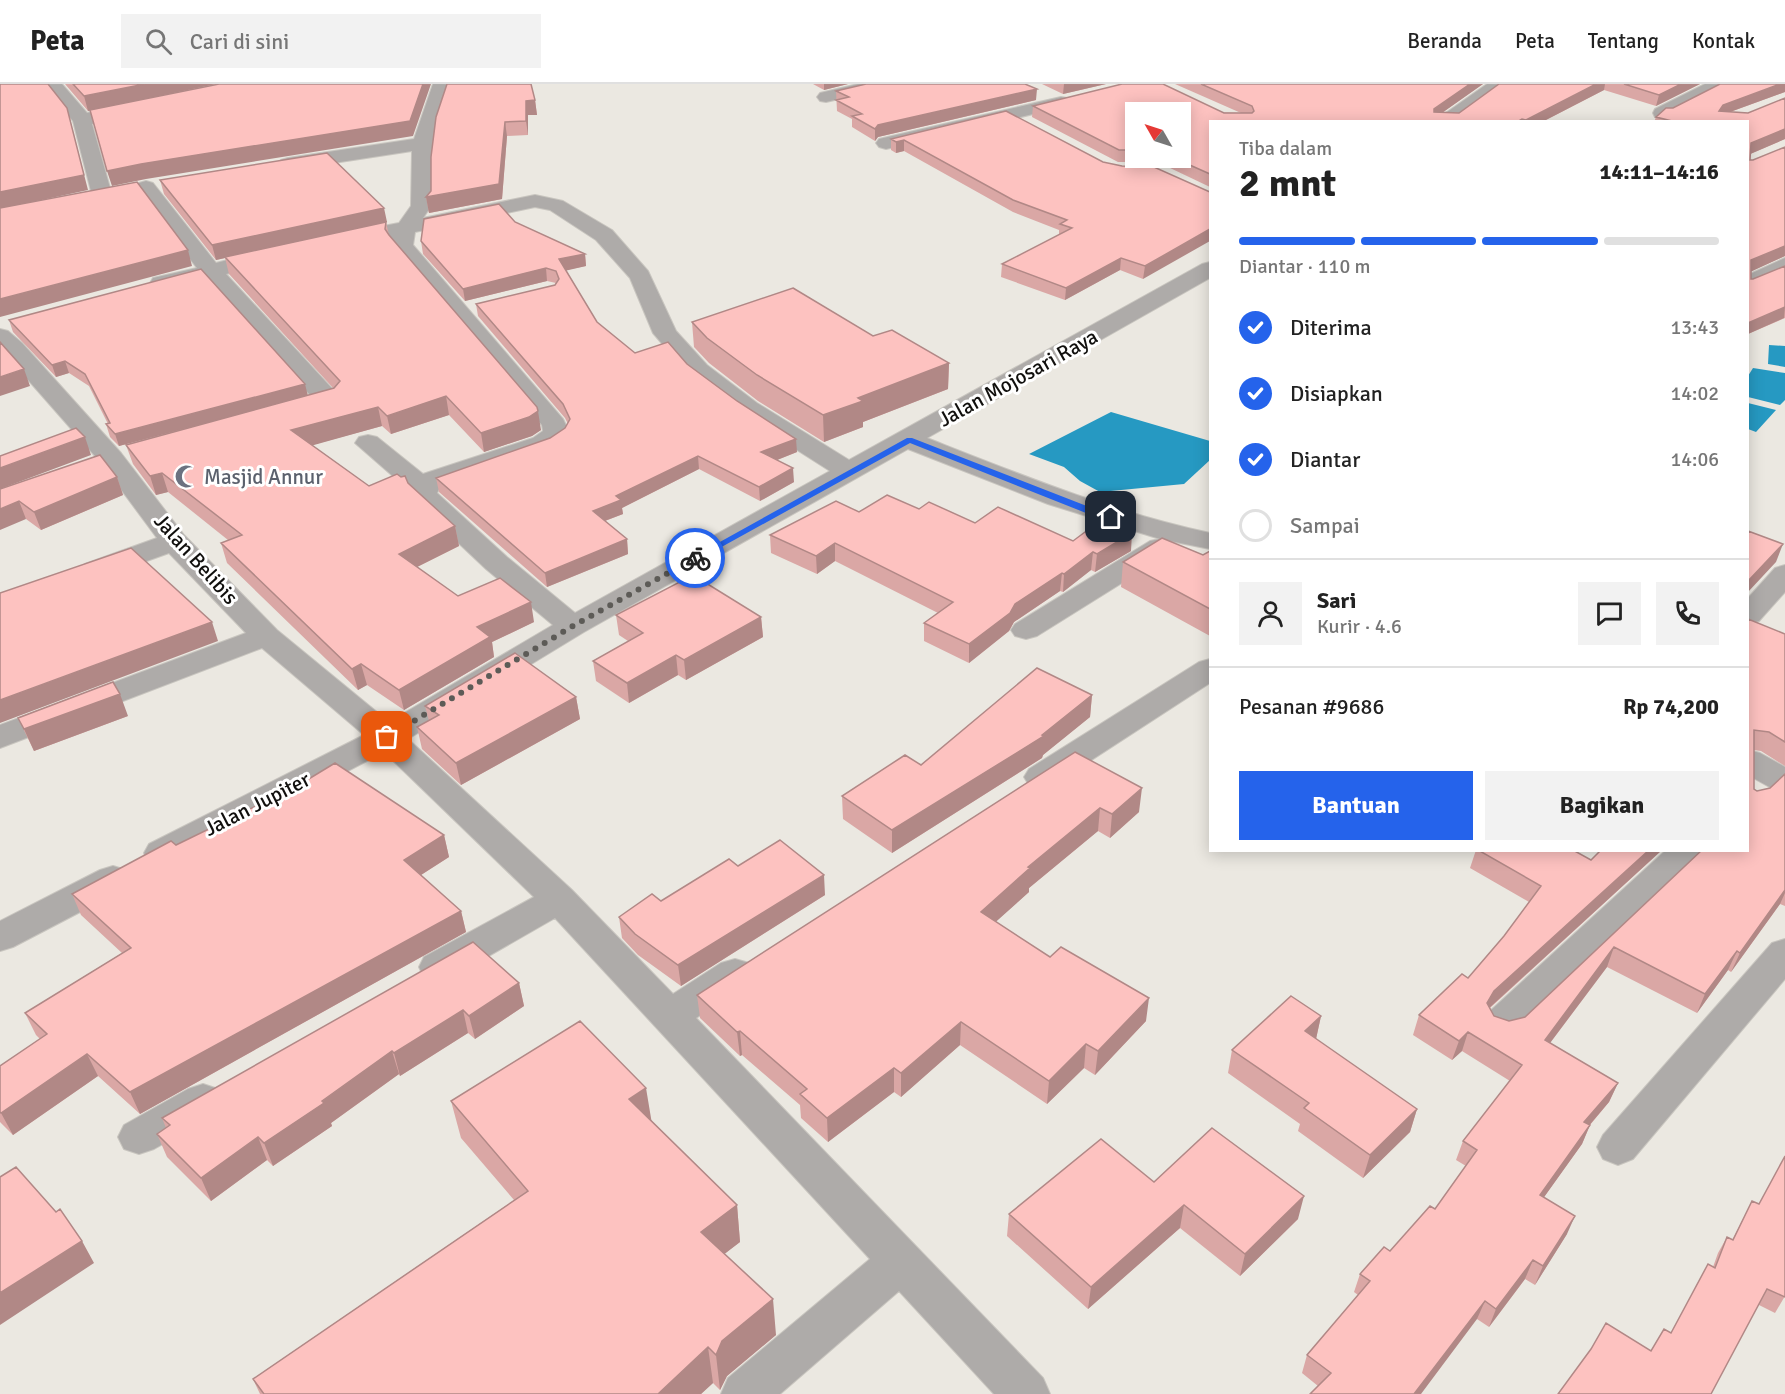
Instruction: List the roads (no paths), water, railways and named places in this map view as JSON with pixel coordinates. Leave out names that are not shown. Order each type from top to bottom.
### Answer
[{"type":"street","points":[[53,84],[82,120],[102,195]]},
{"type":"street","points":[[423,488],[430,481],[542,444],[557,434],[554,424],[471,309],[402,246],[402,237],[407,226],[421,206],[422,144],[442,84]]},
{"type":"street","points":[[826,97],[880,84]]},
{"type":"street","points":[[1662,113],[1719,84]]},
{"type":"street","points":[[1445,120],[1491,85]]},
{"type":"street","points":[[1031,88],[1060,102]]},
{"type":"street","points":[[886,143],[1083,97]]},
{"type":"street","points":[[82,120],[150,106]]},
{"type":"street","points":[[1010,115],[1038,130]]},
{"type":"street","points":[[264,167],[422,144]]},
{"type":"street","points":[[79,200],[157,186],[210,270],[329,400],[272,415]]},
{"type":"street","points":[[326,244],[535,201],[556,205],[604,235],[640,276],[665,333],[698,370],[748,408],[850,472]]},
{"type":"street","points":[[144,288],[291,252]]},
{"type":"street","points":[[1749,283],[1785,265]]},
{"type":"street","name":"Jalan Mojosari Raya","points":[[387,737],[573,626],[909,440],[1209,270]]},
{"type":"street","name":"Jalan Belibis","points":[[5,337],[112,459],[174,541],[266,636],[387,737],[559,899],[1026,1394]]},
{"type":"street","points":[[909,440],[1088,511],[1179,536],[1209,541]]},
{"type":"street","points":[[368,443],[423,488],[424,495],[473,543],[547,607],[573,626]]},
{"type":"street","points":[[1026,630],[1179,536]]},
{"type":"street","points":[[65,580],[174,541]]},
{"type":"street","points":[[1749,614],[1785,574]]},
{"type":"street","points":[[0,737],[266,636]]},
{"type":"street","points":[[1010,797],[1209,670]]},
{"type":"street","name":"Jalan Jupiter","points":[[0,937],[387,737]]},
{"type":"street","points":[[1749,796],[1768,772]]},
{"type":"street","points":[[1503,1023],[1687,852]]},
{"type":"street","points":[[405,986],[559,899]]},
{"type":"street","points":[[1618,1147],[1785,953]]},
{"type":"street","points":[[669,1016],[759,958]]},
{"type":"street","points":[[139,1137],[231,1084]]},
{"type":"street","points":[[745,1394],[901,1261]]},
{"type":"water","points":[[1769,345],[1785,346],[1785,367],[1768,364]]},
{"type":"water","points":[[1753,368],[1785,373],[1785,400],[1780,405],[1749,397],[1749,374]]},
{"type":"water","points":[[1749,403],[1776,410],[1756,432],[1749,429]]},
{"type":"water","points":[[1111,412],[1209,441],[1209,461],[1184,484],[1100,492],[1080,481],[1064,467],[1029,454]]},
{"type":"place","name":"Masjid Annur","points":[[186,477]]}]
